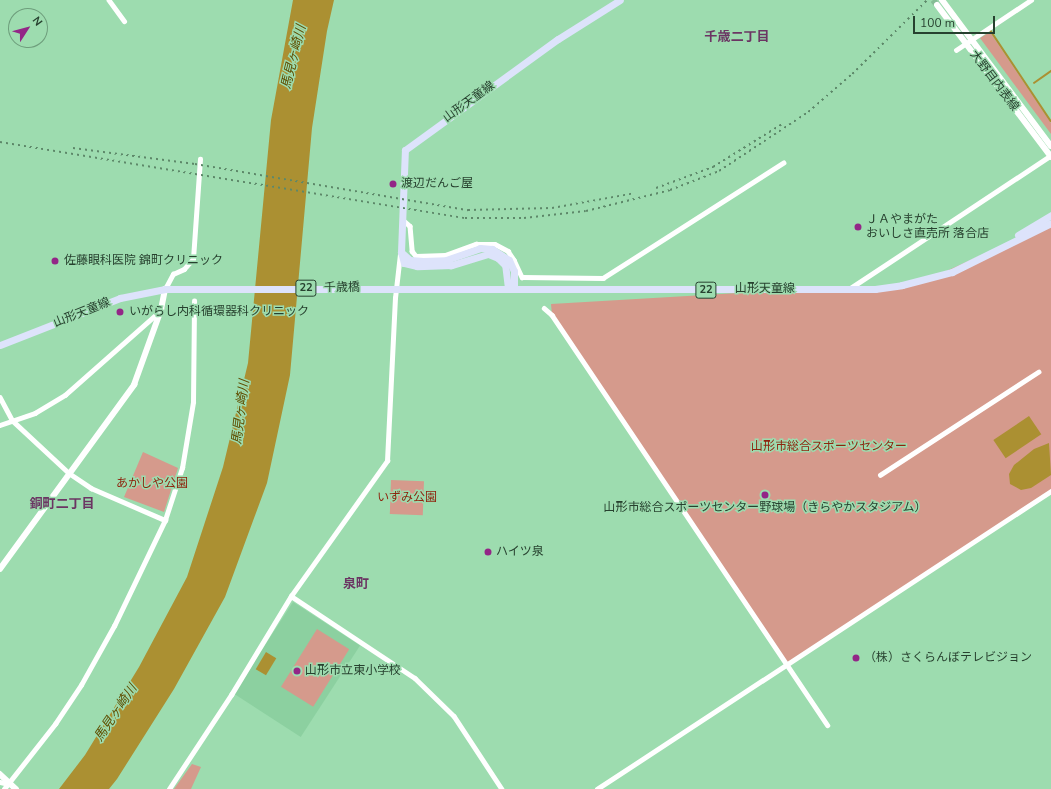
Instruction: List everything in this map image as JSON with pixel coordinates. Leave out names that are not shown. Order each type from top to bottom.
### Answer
[{"type":"main road","name":"山形天童線","points":[[401,252],[404,156],[409,146],[558,39],[620,0]]},
{"type":"main road","name":"大野目内表線","points":[[939,2],[1051,146]]},
{"type":"main road","name":"大野目内表線","points":[[939,2],[1051,156]]},
{"type":"main road","name":"山形天童線","points":[[986,256],[1051,215]]},
{"type":"main road","name":"山形天童線","points":[[421,288],[882,288],[929,279],[952,272],[1051,223]]},
{"type":"main road","points":[[401,252],[404,263],[417,266],[451,265],[482,254],[493,255],[505,264],[511,288]]},
{"type":"main road","name":"千歳橋","points":[[190,289],[421,288]]},
{"type":"main road","name":"山形天童線","points":[[0,345],[120,298],[165,290],[190,289]]},
{"type":"street","points":[[109,0],[124,21]]},
{"type":"street","points":[[956,50],[1031,0]]},
{"type":"street","points":[[849,289],[1051,156]]},
{"type":"street","points":[[0,570],[134,385],[161,310],[165,290],[173,274],[184,269],[193,259],[200,159]]},
{"type":"street","points":[[403,220],[410,226],[412,251],[416,256],[445,255],[476,244],[496,244],[508,251],[522,277],[603,278],[783,163]]},
{"type":"street","points":[[169,789],[232,695],[291,596],[387,461],[395,298],[401,252]]},
{"type":"street","points":[[6,787],[55,724],[81,685],[114,626],[165,520],[182,468],[194,402],[194,301]]},
{"type":"street","points":[[544,308],[552,315],[785,665],[827,725]]},
{"type":"street","points":[[0,425],[35,413],[65,395],[161,310]]},
{"type":"street","points":[[880,475],[1038,372]]},
{"type":"street","points":[[0,397],[13,421],[69,474],[91,488],[165,520]]},
{"type":"street","points":[[597,789],[1051,491]]},
{"type":"street","points":[[291,596],[415,678],[454,716],[502,789]]},
{"type":"street","points":[[0,774],[6,787]]},
{"type":"street","points":[[0,782],[6,787],[16,789]]},
{"type":"shaded area","name":"山形市立東小学校","points":[[293,602],[360,646],[301,737],[234,693]]},
{"type":"green space","points":[[990,32],[1051,123],[1051,134],[980,38]]},
{"type":"green space","name":"山形市総合スポーツセンター","points":[[1051,223],[1051,491],[785,665],[552,315],[551,304],[808,289],[875,289],[929,279]]},
{"type":"green space","name":"あかしや公園","points":[[143,452],[178,468],[164,512],[124,497]]},
{"type":"green space","name":"いずみ公園","points":[[391,480],[424,481],[423,515],[390,514]]},
{"type":"green space","points":[[317,629],[349,649],[313,707],[281,687]]},
{"type":"green space","points":[[192,764],[201,767],[191,789],[174,789]]},
{"type":"water","name":"馬見ヶ崎川","points":[[293,0],[334,0],[327,31],[312,128],[290,375],[267,483],[225,597],[174,689],[117,779],[109,789],[59,789],[85,755],[139,667],[187,577],[223,467],[248,363],[271,120]]},
{"type":"water","points":[[1029,416],[1041,434],[1006,458],[993,440]]},
{"type":"water","points":[[1049,443],[1051,475],[1031,488],[1021,490],[1010,484],[1009,474],[1014,465],[1034,449]]},
{"type":"water","points":[[266,652],[276,658],[266,675],[256,669]]},
{"type":"waterway","points":[[991,31],[1051,121]]},
{"type":"waterway","points":[[1034,83],[1051,71]]},
{"type":"tunnel","points":[[933,0],[937,5]]},
{"type":"railway","points":[[0,142],[465,218],[524,218],[586,211],[670,190],[719,171],[808,112],[852,74],[927,0]]},
{"type":"railway","points":[[656,188],[713,167],[782,124]]},
{"type":"railway","points":[[73,148],[195,164],[468,210],[552,208],[635,193]]},
{"type":"place","name":"渡辺だんご屋","points":[[393,184]]},
{"type":"place","name":"ＪＡやまがた おいしさ直売所 落合店","points":[[858,227]]},
{"type":"place","name":"佐藤眼科医院 錦町クリニック","points":[[55,261]]},
{"type":"place","name":"いがらし内科循環器科クリニック","points":[[120,312]]},
{"type":"place","name":"山形市総合スポーツセンター野球場（きらやかスタジアム）","points":[[765,495]]},
{"type":"place","name":"ハイツ泉","points":[[488,552]]},
{"type":"place","name":"（株）さくらんぼテレビジョン","points":[[856,658]]},
{"type":"place","name":"山形市立東小学校","points":[[297,671]]},
{"type":"district","name":"千歳二丁目","points":[[737,37]]},
{"type":"district","name":"銅町二丁目","points":[[62,504]]},
{"type":"district","name":"泉町","points":[[356,584]]}]
